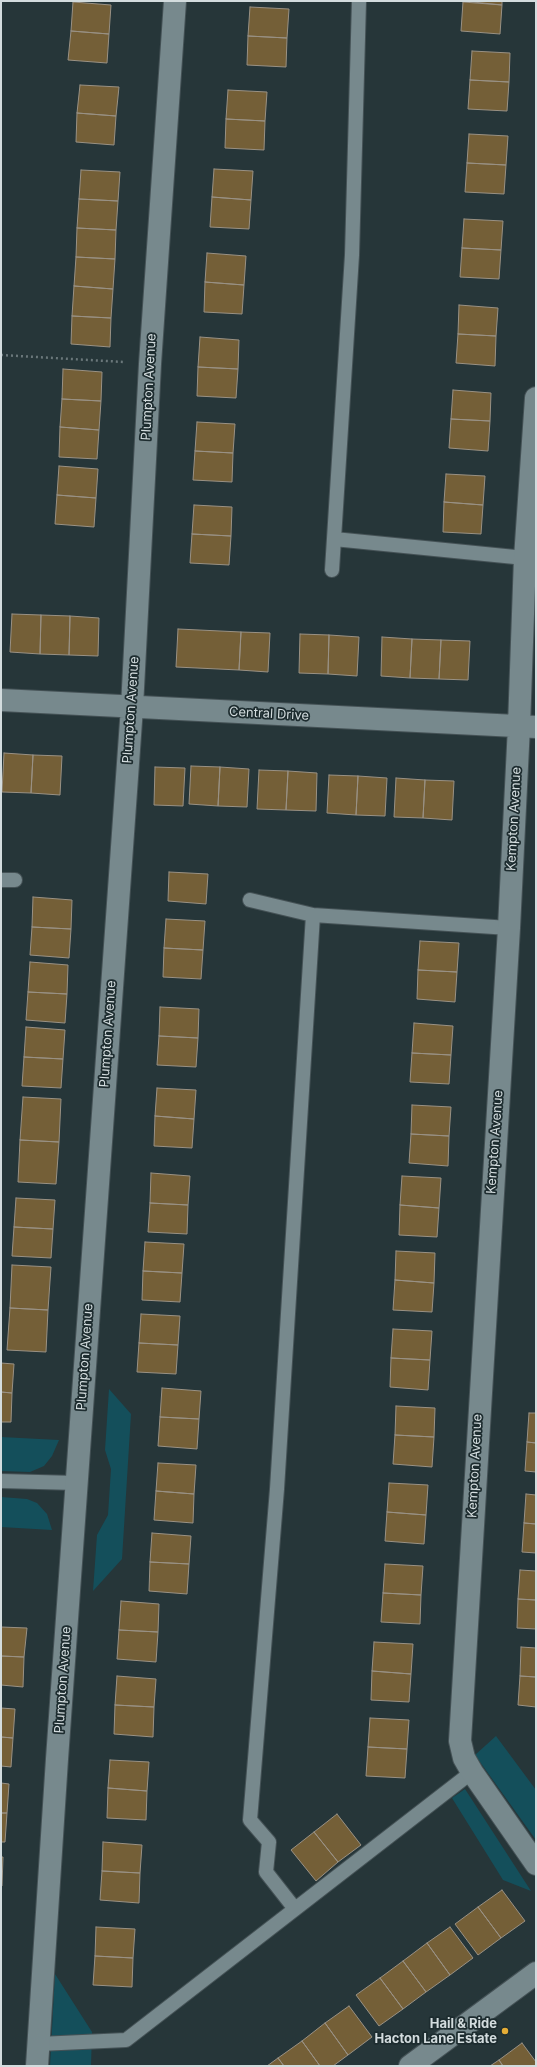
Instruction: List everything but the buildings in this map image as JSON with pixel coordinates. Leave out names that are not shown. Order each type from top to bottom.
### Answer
[{"type":"street","name":"Plumpton Avenue","points":[[37,2066],[76,1483],[132,706],[150,364],[175,1]]},
{"type":"street","name":"Kempton Avenue","points":[[536,398],[525,558],[528,727],[509,928],[460,1741],[464,1758],[472,1772],[536,1864]]},
{"type":"street","name":"Central Drive","points":[[1,700],[528,727]]},
{"type":"street","points":[[410,2066],[536,1973]]},
{"type":"lane","points":[[332,570],[352,255],[359,1]]},
{"type":"lane","points":[[334,539],[525,558]]},
{"type":"lane","points":[[250,900],[313,915],[509,928]]},
{"type":"lane","points":[[295,1909],[266,1872],[269,1842],[250,1820],[276,1497],[313,915]]},
{"type":"lane","points":[[1,1481],[76,1483]]},
{"type":"lane","points":[[39,2044],[126,2040],[472,1772]]},
{"type":"path","points":[[1,355],[150,364]]},
{"type":"shaded area","points":[[109,1389],[131,1414],[122,1559],[93,1591],[97,1535],[108,1515],[111,1469],[105,1450]]},
{"type":"shaded area","points":[[1,1437],[59,1440],[52,1456],[44,1466],[30,1472],[1,1471]]},
{"type":"shaded area","points":[[1,1497],[27,1499],[37,1503],[47,1514],[52,1530],[1,1527]]},
{"type":"shaded area","points":[[496,1736],[536,1790],[536,1840],[475,1755]]},
{"type":"shaded area","points":[[465,1789],[531,1891],[503,1880],[452,1798]]},
{"type":"shaded area","points":[[55,1974],[92,2032],[91,2066],[50,2066]]},
{"type":"place","name":"Hail & Ride Hacton Lane Estate","points":[[505,2031]]}]
